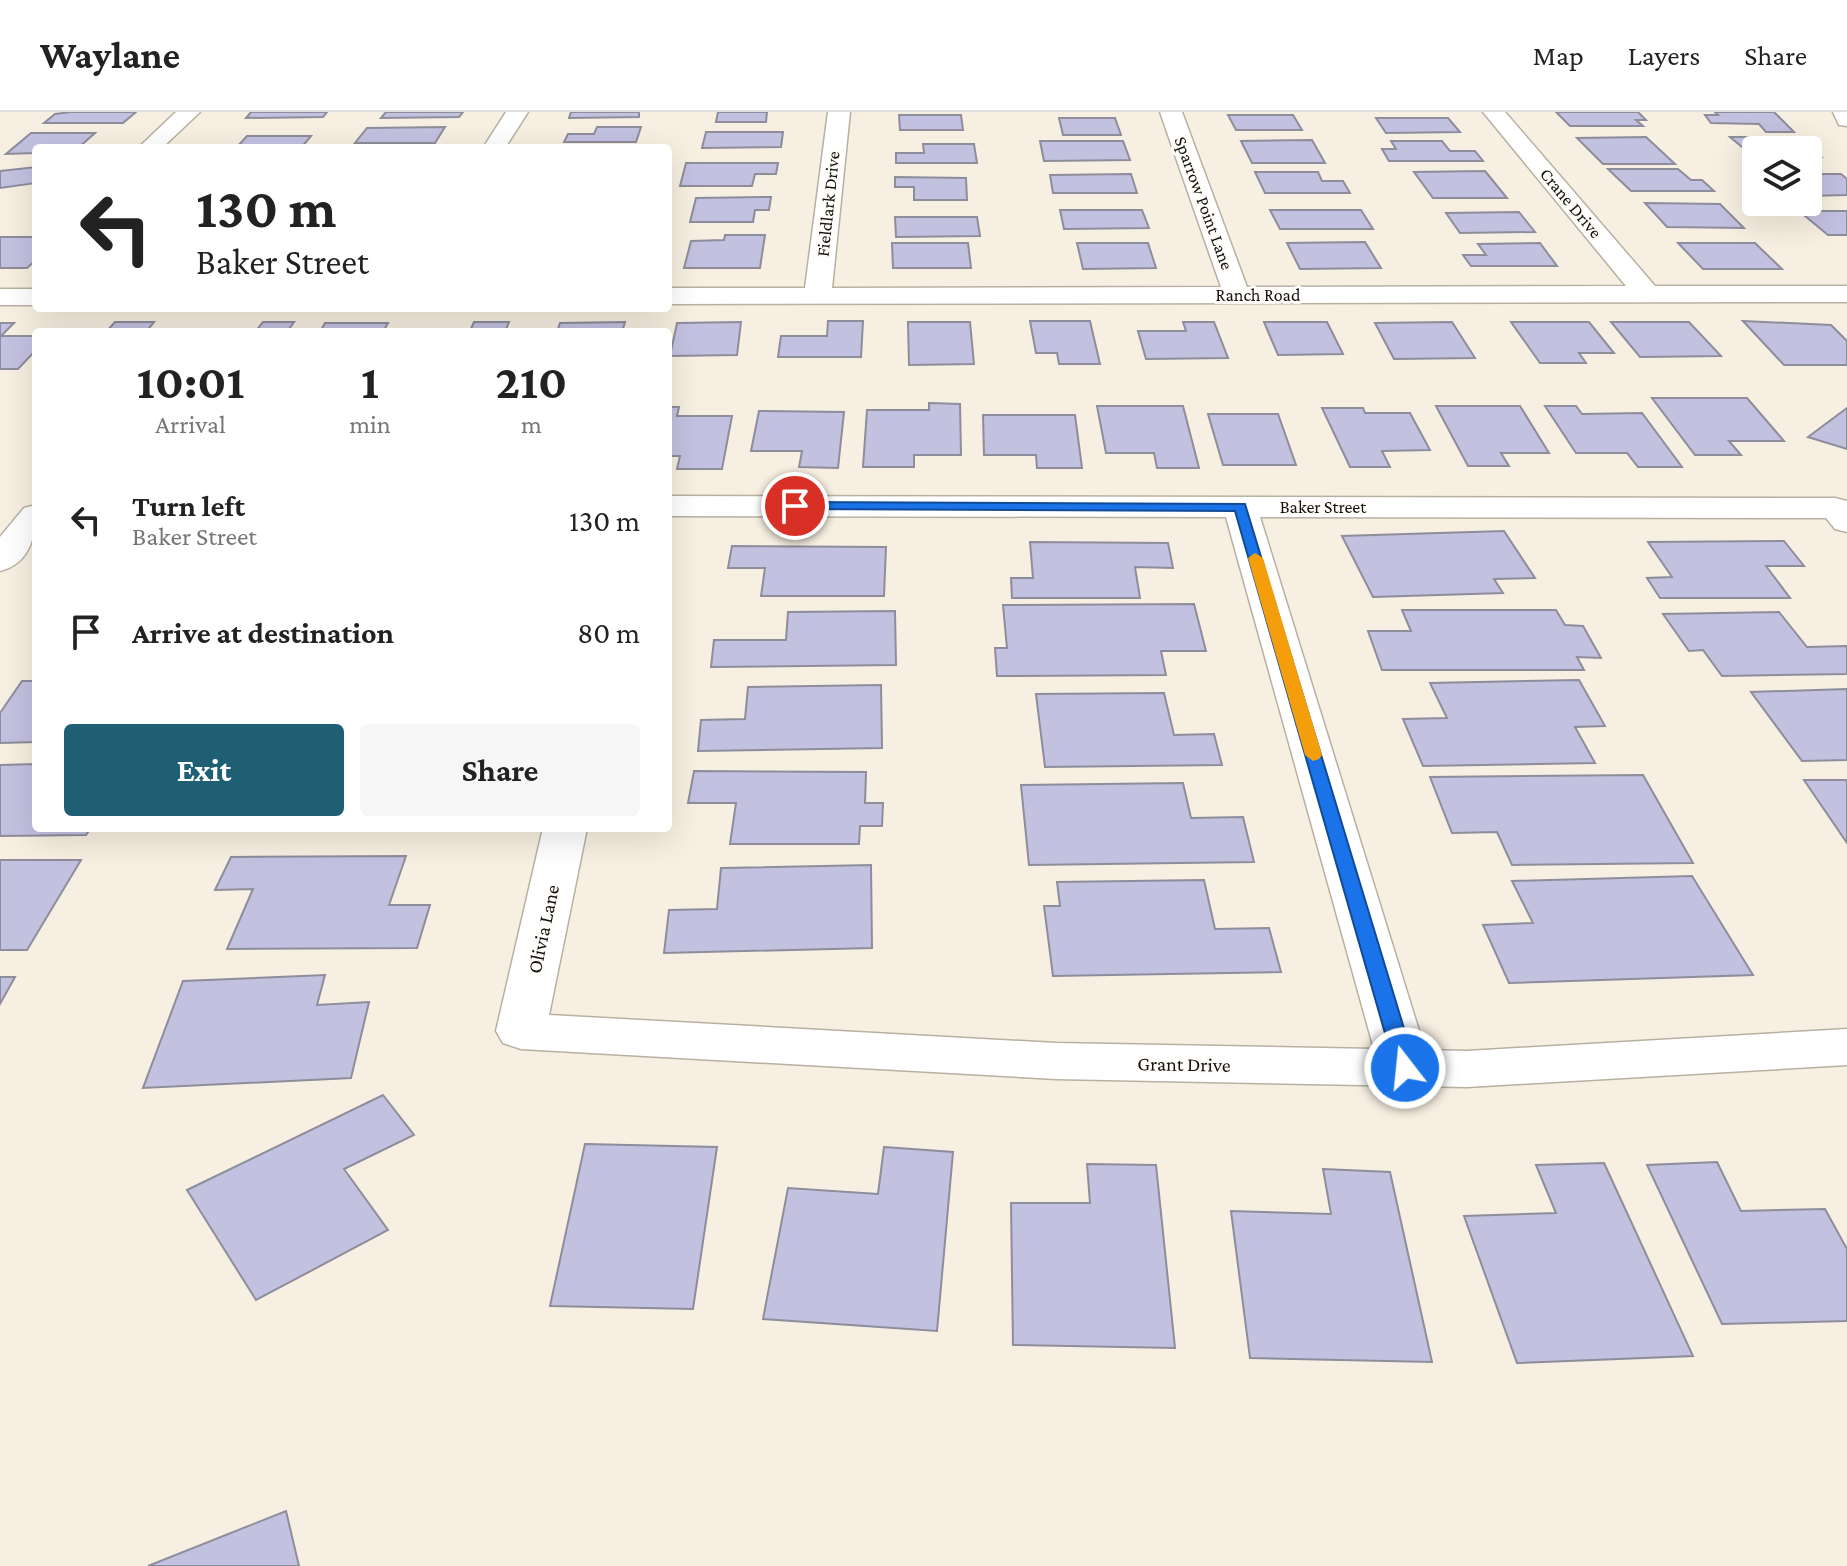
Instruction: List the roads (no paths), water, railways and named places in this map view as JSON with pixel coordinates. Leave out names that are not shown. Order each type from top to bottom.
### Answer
[{"type":"street","points":[[153,144],[189,112]]},
{"type":"street","points":[[497,144],[517,112]]},
{"type":"street","name":"Fieldlark Drive","points":[[818,295],[839,112]]},
{"type":"street","name":"Sparrow Point Lane","points":[[1171,112],[1237,295]]},
{"type":"street","name":"Crane Drive","points":[[1494,112],[1647,294]]},
{"type":"street","points":[[1844,112],[1847,120]]},
{"type":"street","name":"Ranch Road","points":[[672,296],[1847,294]]},
{"type":"street","points":[[0,297],[32,297]]},
{"type":"street","name":"Baker Street","points":[[672,506],[1240,507],[1841,515]]},
{"type":"street","points":[[1240,507],[1405,1068]]},
{"type":"street","points":[[0,560],[32,520]]},
{"type":"street","name":"Olivia Lane","points":[[521,1031],[564,832]]},
{"type":"street","name":"Grant Drive","points":[[521,1031],[1056,1061],[1467,1069],[1847,1047]]}]
